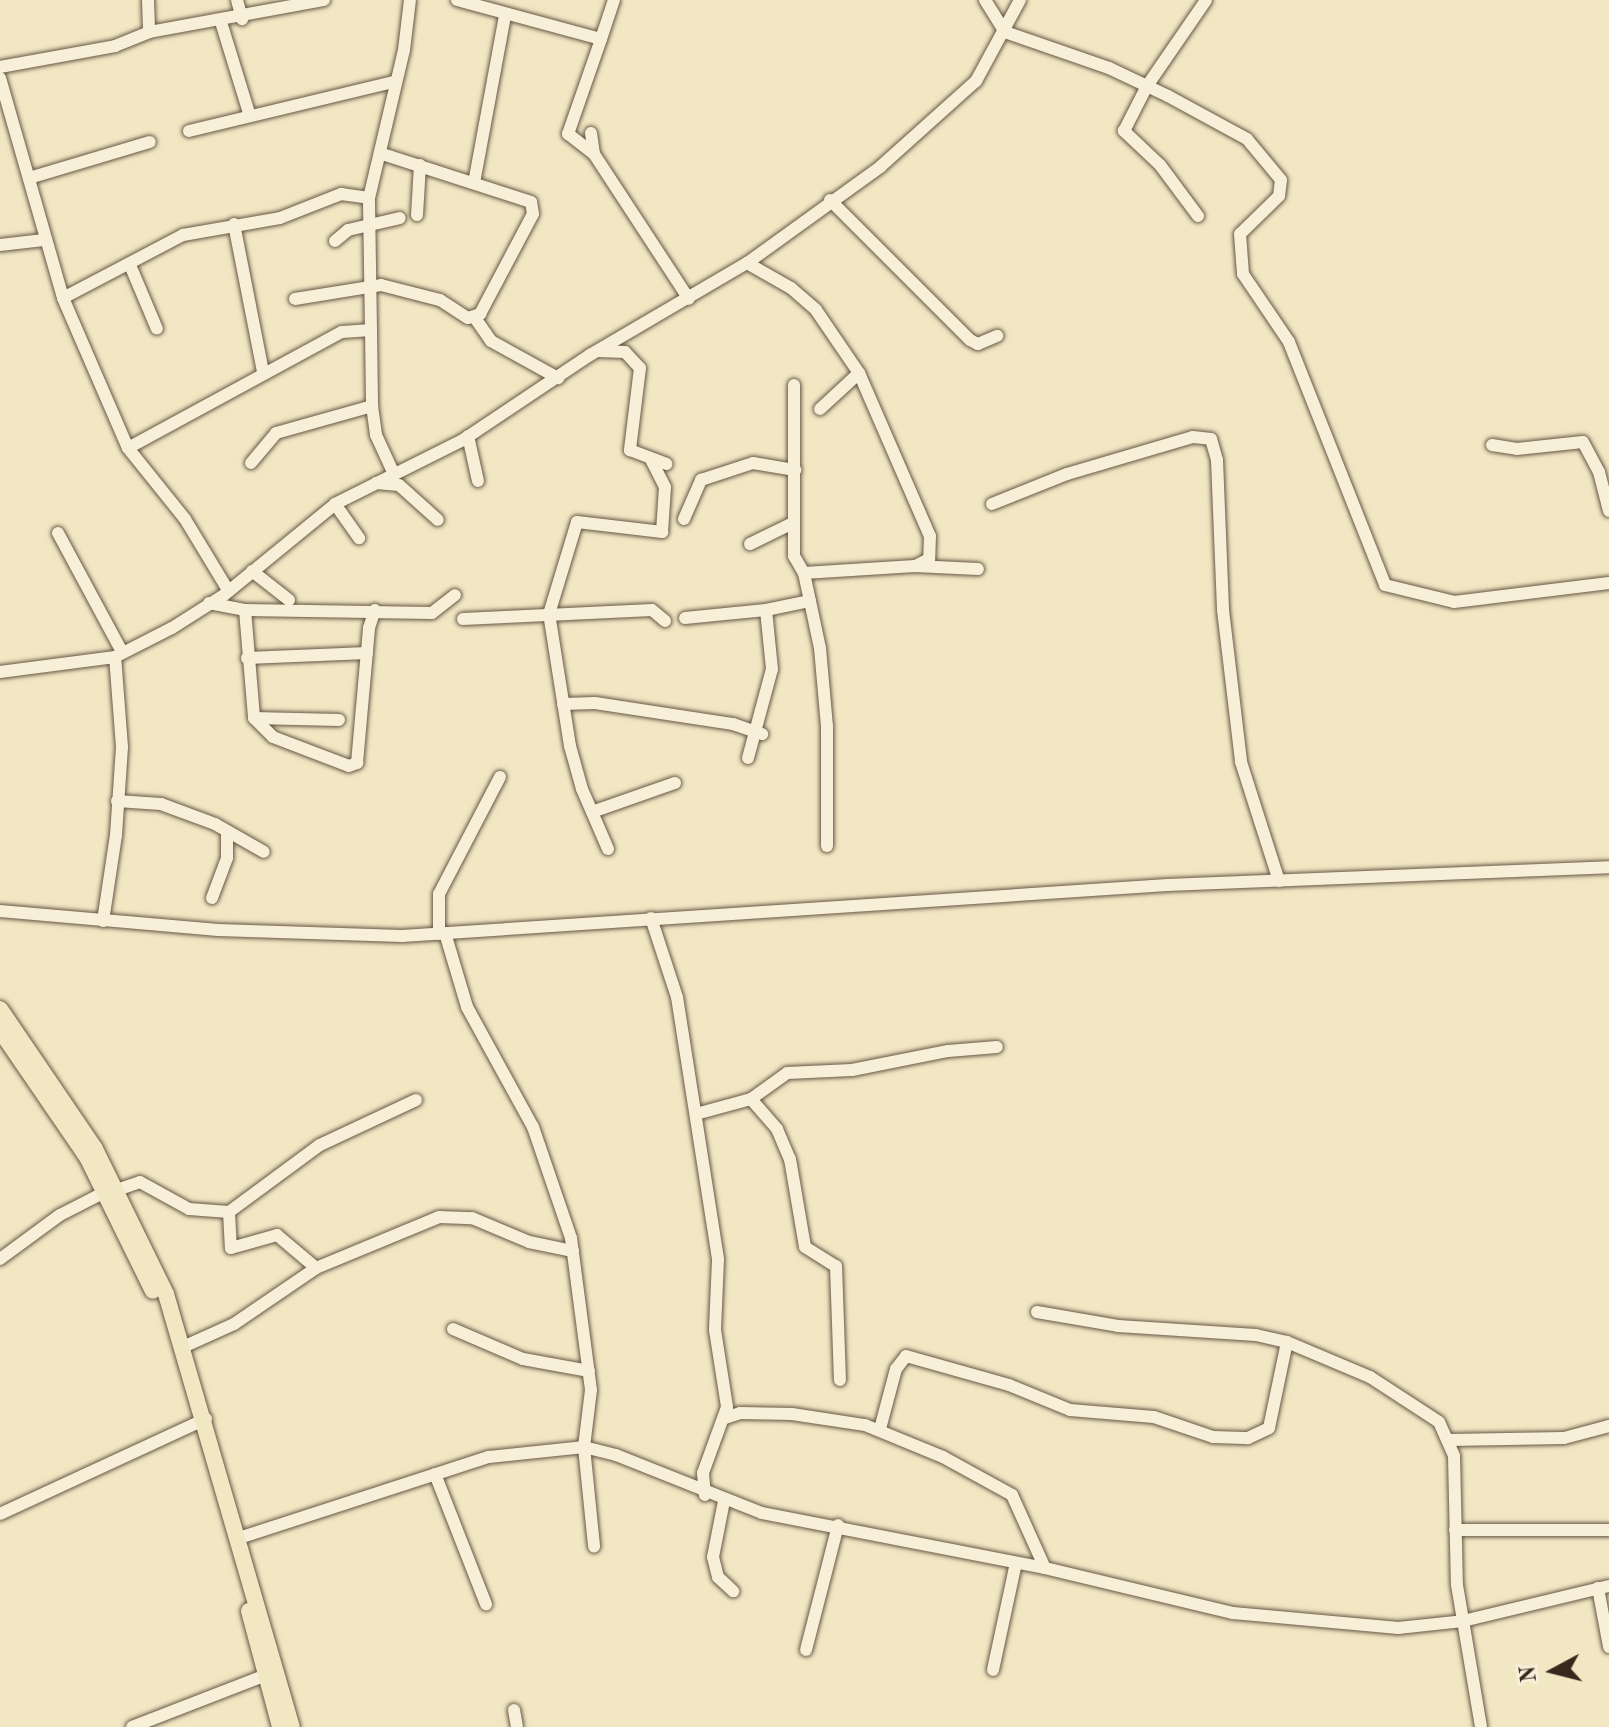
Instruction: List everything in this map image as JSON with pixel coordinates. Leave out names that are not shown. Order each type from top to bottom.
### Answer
[{"type":"main road","points":[[0,1009],[56,1085],[166,1294],[272,1674],[292,1727]]},
{"type":"main road","points":[[0,1030],[6,1052],[46,1093],[111,1191],[156,1298],[201,1420],[239,1538],[272,1674],[280,1727]]},
{"type":"street","points":[[148,0],[149,32]]},
{"type":"street","points":[[237,0],[242,19]]},
{"type":"street","points":[[0,67],[115,46],[149,32],[242,19],[324,0]]},
{"type":"street","points":[[393,472],[376,435],[372,406],[368,224],[369,198],[382,154],[393,82],[404,50],[410,0]]},
{"type":"street","points":[[457,0],[505,16],[601,39]]},
{"type":"street","points":[[614,0],[568,134],[594,154],[689,299]]},
{"type":"street","points":[[985,0],[1005,32],[1147,86],[1247,139],[1281,180],[1279,196],[1240,234],[1243,274],[1289,342],[1385,585],[1454,602],[1609,583]]},
{"type":"street","points":[[0,672],[119,654],[228,590],[335,504],[468,436],[598,351],[747,263],[928,127],[976,81],[1020,0]]},
{"type":"street","points":[[1198,216],[1160,165],[1124,133],[1147,86],[1206,0]]},
{"type":"street","points":[[474,183],[505,16]]},
{"type":"street","points":[[221,22],[250,116]]},
{"type":"street","points":[[0,78],[63,298],[128,448],[185,519],[228,590]]},
{"type":"street","points":[[189,131],[393,82]]},
{"type":"street","points":[[591,133],[594,154]]},
{"type":"street","points":[[29,178],[150,142]]},
{"type":"street","points":[[382,154],[531,202],[534,209],[475,318]]},
{"type":"street","points":[[417,215],[420,165]]},
{"type":"street","points":[[63,298],[183,235],[280,218],[341,194],[369,198]]},
{"type":"street","points":[[830,200],[970,340],[978,344],[997,336]]},
{"type":"street","points":[[335,241],[348,230],[400,218]]},
{"type":"street","points":[[234,224],[263,372]]},
{"type":"street","points":[[0,245],[44,240]]},
{"type":"street","points":[[747,263],[791,288],[816,310],[859,373],[930,536],[929,559],[915,566]]},
{"type":"street","points":[[130,265],[157,329]]},
{"type":"street","points":[[295,299],[368,284],[440,300],[475,318],[491,341],[558,378]]},
{"type":"street","points":[[128,448],[263,372],[342,332],[371,330]]},
{"type":"street","points":[[598,351],[625,352],[640,368],[630,450],[666,464]]},
{"type":"street","points":[[820,409],[859,373]]},
{"type":"street","points":[[794,385],[794,556],[804,573],[810,601],[827,726],[827,846]]},
{"type":"street","points":[[251,463],[276,433],[372,406]]},
{"type":"street","points":[[468,436],[478,481]]},
{"type":"street","points":[[992,504],[1067,474],[1193,437],[1211,439],[1217,460],[1223,610],[1241,762],[1279,881]]},
{"type":"street","points":[[1492,445],[1517,449],[1587,444],[1609,511]]},
{"type":"street","points":[[608,849],[570,746],[549,614],[577,522],[662,532],[665,487],[651,459]]},
{"type":"street","points":[[684,519],[701,480],[753,463],[795,470]]},
{"type":"street","points":[[376,483],[399,485],[438,520]]},
{"type":"street","points":[[335,504],[359,538]]},
{"type":"street","points":[[750,544],[793,523]]},
{"type":"street","points":[[58,533],[119,654],[122,747],[103,921]]},
{"type":"street","points":[[804,573],[915,566],[978,569]]},
{"type":"street","points":[[252,571],[289,600]]},
{"type":"street","points":[[209,603],[245,610],[432,613],[455,595]]},
{"type":"street","points":[[685,618],[766,610],[810,601]]},
{"type":"street","points":[[245,610],[254,718],[273,737],[354,765],[375,610]]},
{"type":"street","points":[[463,619],[652,610],[665,621]]},
{"type":"street","points":[[748,758],[758,732],[772,669],[766,610]]},
{"type":"street","points":[[247,658],[367,653]]},
{"type":"street","points":[[563,704],[608,705],[758,732]]},
{"type":"street","points":[[254,718],[339,720]]},
{"type":"street","points":[[500,777],[439,894],[442,934],[467,1007],[533,1127],[573,1251],[589,1371],[584,1447],[594,1546]]},
{"type":"street","points":[[592,812],[675,783]]},
{"type":"street","points":[[117,801],[161,804],[227,832],[264,852]]},
{"type":"street","points":[[212,898],[227,858],[227,832]]},
{"type":"street","points":[[0,911],[286,934],[442,934],[651,918],[1279,881],[1609,867]]},
{"type":"street","points":[[651,918],[677,997],[718,1260],[715,1330],[726,1412],[703,1473],[705,1495]]},
{"type":"street","points":[[696,1114],[751,1099],[787,1073],[852,1070],[948,1051],[997,1047]]},
{"type":"street","points":[[751,1099],[777,1129],[790,1159],[805,1247],[836,1266],[840,1380]]},
{"type":"street","points":[[0,1259],[60,1215],[111,1191],[140,1182],[189,1209],[229,1212],[320,1145],[416,1100]]},
{"type":"street","points":[[229,1212],[231,1248],[277,1235],[316,1268]]},
{"type":"street","points":[[183,1347],[234,1324],[316,1268],[439,1217],[472,1218],[529,1242],[573,1251]]},
{"type":"street","points":[[1037,1312],[1118,1326],[1256,1335],[1287,1342],[1370,1377],[1439,1422],[1449,1440],[1457,1478],[1455,1530],[1463,1621],[1481,1727]]},
{"type":"street","points":[[453,1329],[523,1359],[589,1371]]},
{"type":"street","points":[[880,1429],[896,1369],[906,1356],[1009,1385],[1070,1410],[1154,1417],[1213,1437],[1248,1438],[1269,1428],[1287,1342]]},
{"type":"street","points":[[726,1412],[813,1416],[880,1429],[1006,1490],[1023,1512],[1045,1568]]},
{"type":"street","points":[[0,1514],[201,1420]]},
{"type":"street","points":[[1449,1440],[1564,1438],[1609,1426]]},
{"type":"street","points":[[239,1538],[489,1457],[584,1447],[616,1455],[705,1495],[762,1513],[838,1525],[1045,1568],[1233,1613],[1350,1627],[1463,1621],[1604,1587],[1609,1647]]},
{"type":"street","points":[[684,1485],[703,1473]]},
{"type":"street","points":[[435,1474],[486,1604]]},
{"type":"street","points":[[724,1501],[713,1557],[718,1577],[733,1591]]},
{"type":"street","points":[[806,1650],[838,1525]]},
{"type":"street","points":[[1455,1530],[1609,1530]]},
{"type":"street","points":[[993,1670],[1016,1563]]},
{"type":"street","points":[[132,1727],[272,1674]]},
{"type":"street","points":[[514,1710],[517,1727]]}]
